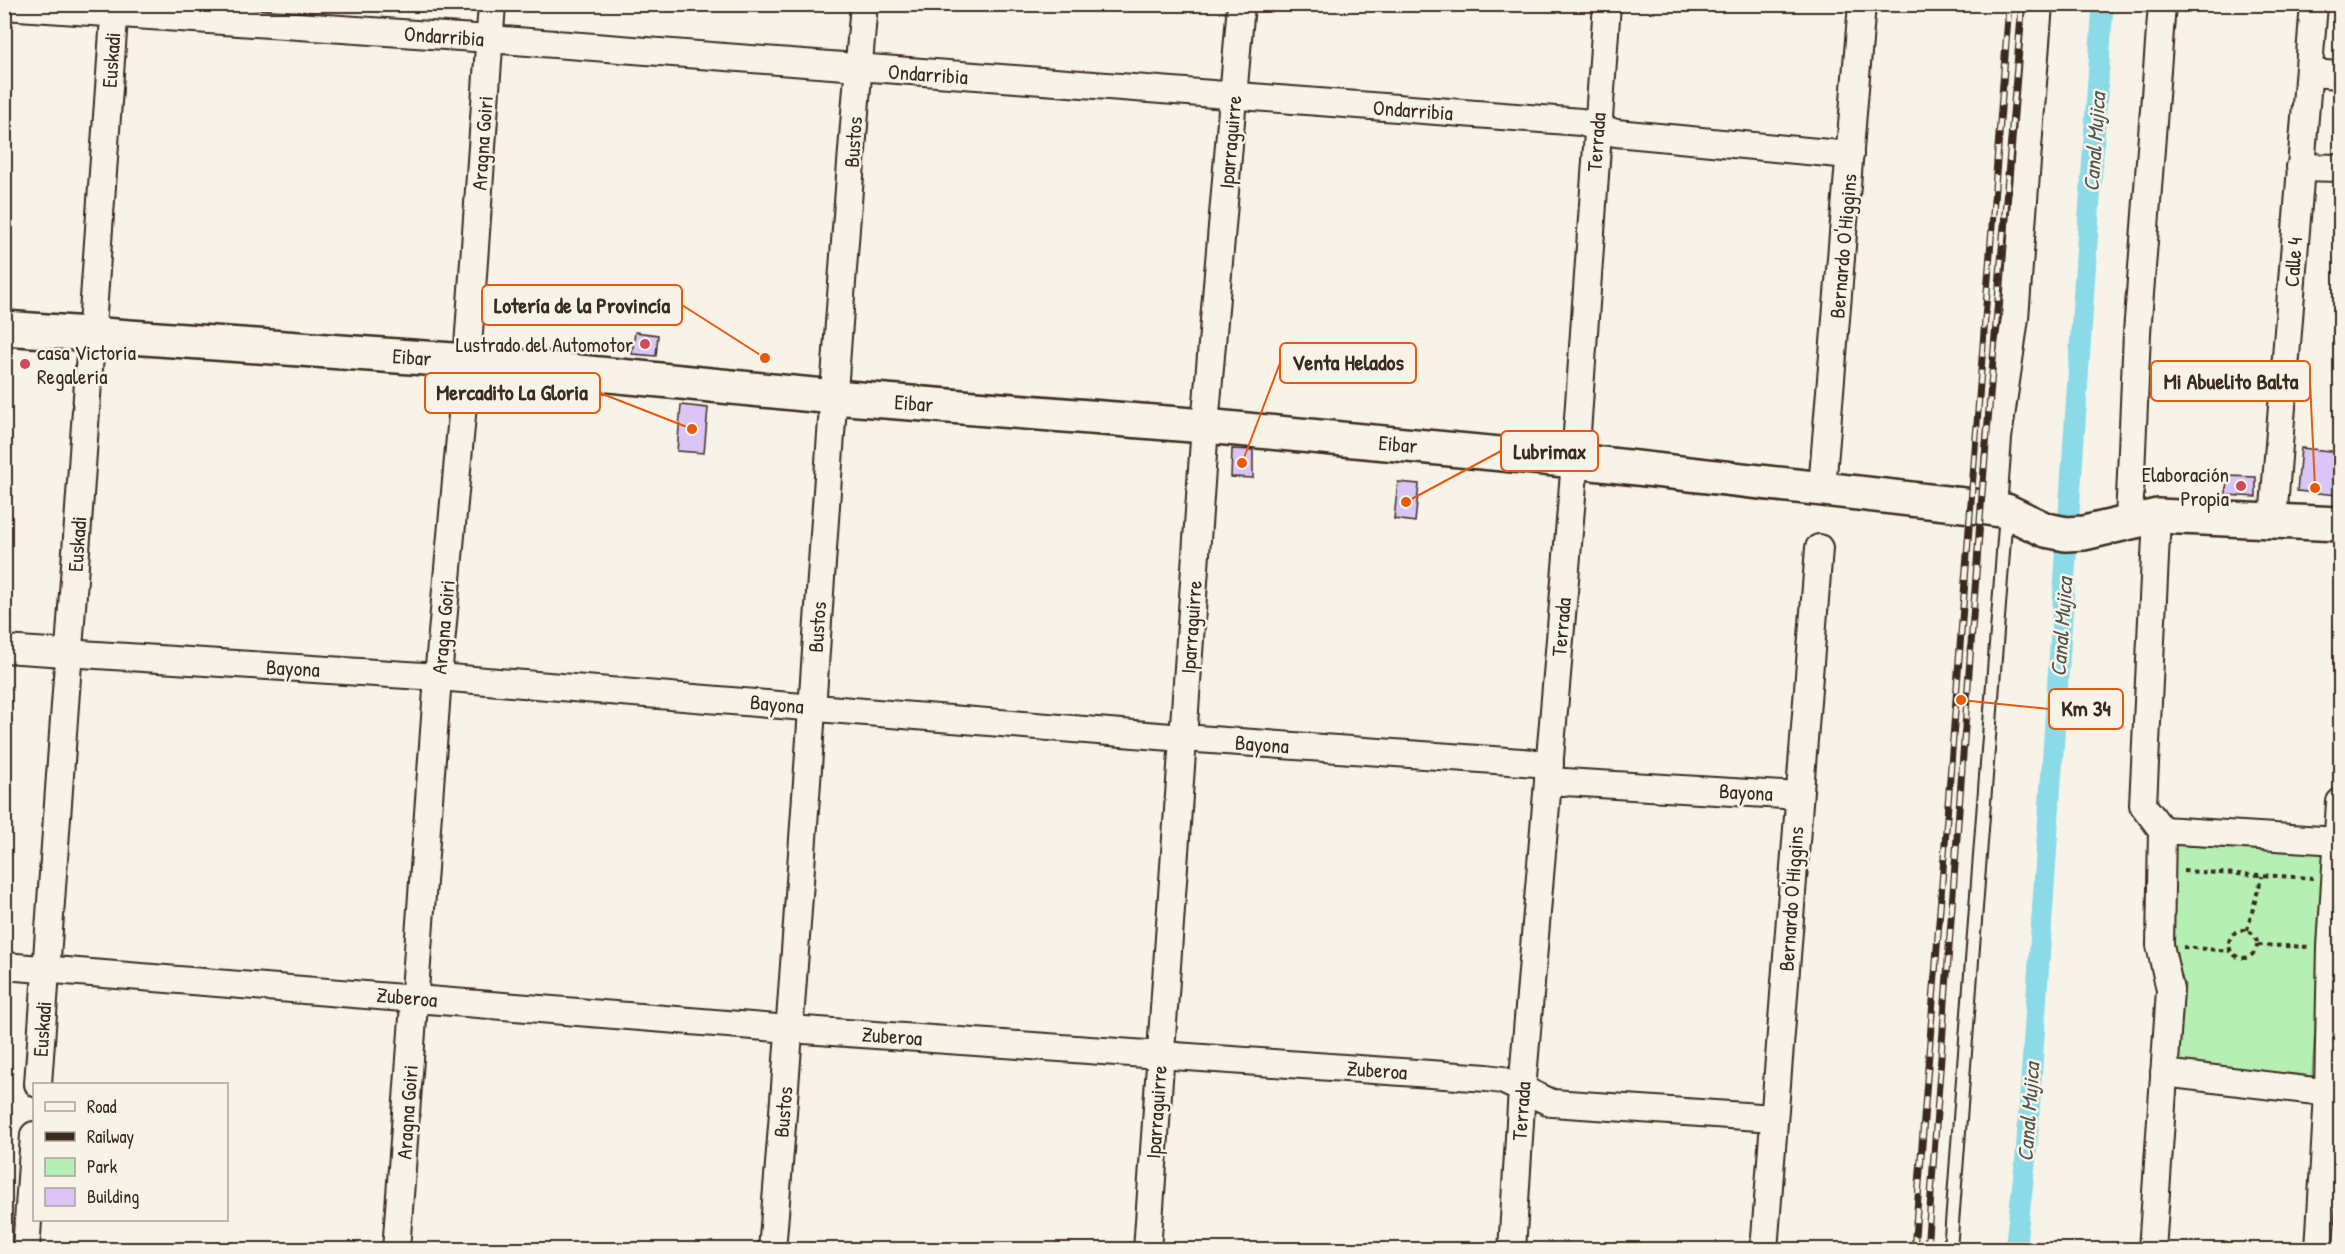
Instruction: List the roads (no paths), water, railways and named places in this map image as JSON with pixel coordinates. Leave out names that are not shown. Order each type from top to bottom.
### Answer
[{"type":"street","name":"Aragna Goiri","points":[[396,1250],[438,677],[467,361],[492,4]]},
{"type":"street","name":"Bustos","points":[[772,1250],[864,4]]},
{"type":"street","name":"Iparraguirre","points":[[1147,1250],[1205,426],[1241,4]]},
{"type":"street","name":"Terrada","points":[[1512,1250],[1522,1090],[1575,461],[1596,128],[1607,4]]},
{"type":"street","name":"Bernardo O'Higgins","points":[[1822,488],[1862,4]]},
{"type":"street","points":[[1999,510],[1998,438],[2015,318],[2039,4]]},
{"type":"street","points":[[2152,1250],[2170,990],[2160,945],[2162,830],[2143,805],[2143,518],[2137,333],[2162,4]]},
{"type":"street","name":"Calle 4","points":[[2273,520],[2314,4]]},
{"type":"street","name":"Ondarribia","points":[[4,6],[115,10],[858,69],[1581,122],[1616,134],[1850,155]]},
{"type":"street","name":"Euskadi","points":[[38,1083],[115,10]]},
{"type":"street","points":[[2309,73],[2340,75]]},
{"type":"street","points":[[2300,166],[2340,168]]},
{"type":"street","name":"Eibar","points":[[4,328],[467,361],[834,397],[1205,426],[1575,461],[1999,510],[2046,530],[2066,534],[2084,533],[2143,518],[2273,520],[2340,524]]},
{"type":"street","name":"Bernardo O'Higgins","points":[[1764,1250],[1819,548]]},
{"type":"street","name":"Bayona","points":[[4,649],[68,655],[438,677],[811,707],[1183,738],[1799,796]]},
{"type":"street","points":[[2319,1250],[2334,1093],[2331,947],[2340,802]]},
{"type":"street","points":[[2162,830],[2338,841]]},
{"type":"street","name":"Zuberoa","points":[[4,966],[790,1029],[1487,1078],[1502,1080],[1552,1103],[1774,1118]]},
{"type":"street","points":[[2164,1072],[2334,1093]]},
{"type":"street","points":[[26,1250],[33,1149]]},
{"type":"lane","points":[[1950,1250],[1999,510]]},
{"type":"waterway","name":"Canal Mujica","points":[[2015,1250],[2026,1156],[2103,4]]},
{"type":"railway","points":[[1914,1250],[2009,4]]},
{"type":"railway","points":[[1927,1250],[1981,507],[2022,4]]},
{"type":"place","name":"Lustrado del Automotor","points":[[645,344]]},
{"type":"place","name":"Lotería de la Provincía","points":[[765,358]]},
{"type":"place","name":"casa Victoria Regaleria","points":[[25,364]]},
{"type":"place","name":"Mercadito La Gloria","points":[[692,429]]},
{"type":"place","name":"Venta Helados","points":[[1242,463]]},
{"type":"place","name":"Elaboración Propia","points":[[2241,486]]},
{"type":"place","name":"Mi Abuelito Balta","points":[[2315,488]]},
{"type":"place","name":"Lubrimax","points":[[1406,502]]},
{"type":"place","name":"Km 34","points":[[1961,700]]}]
